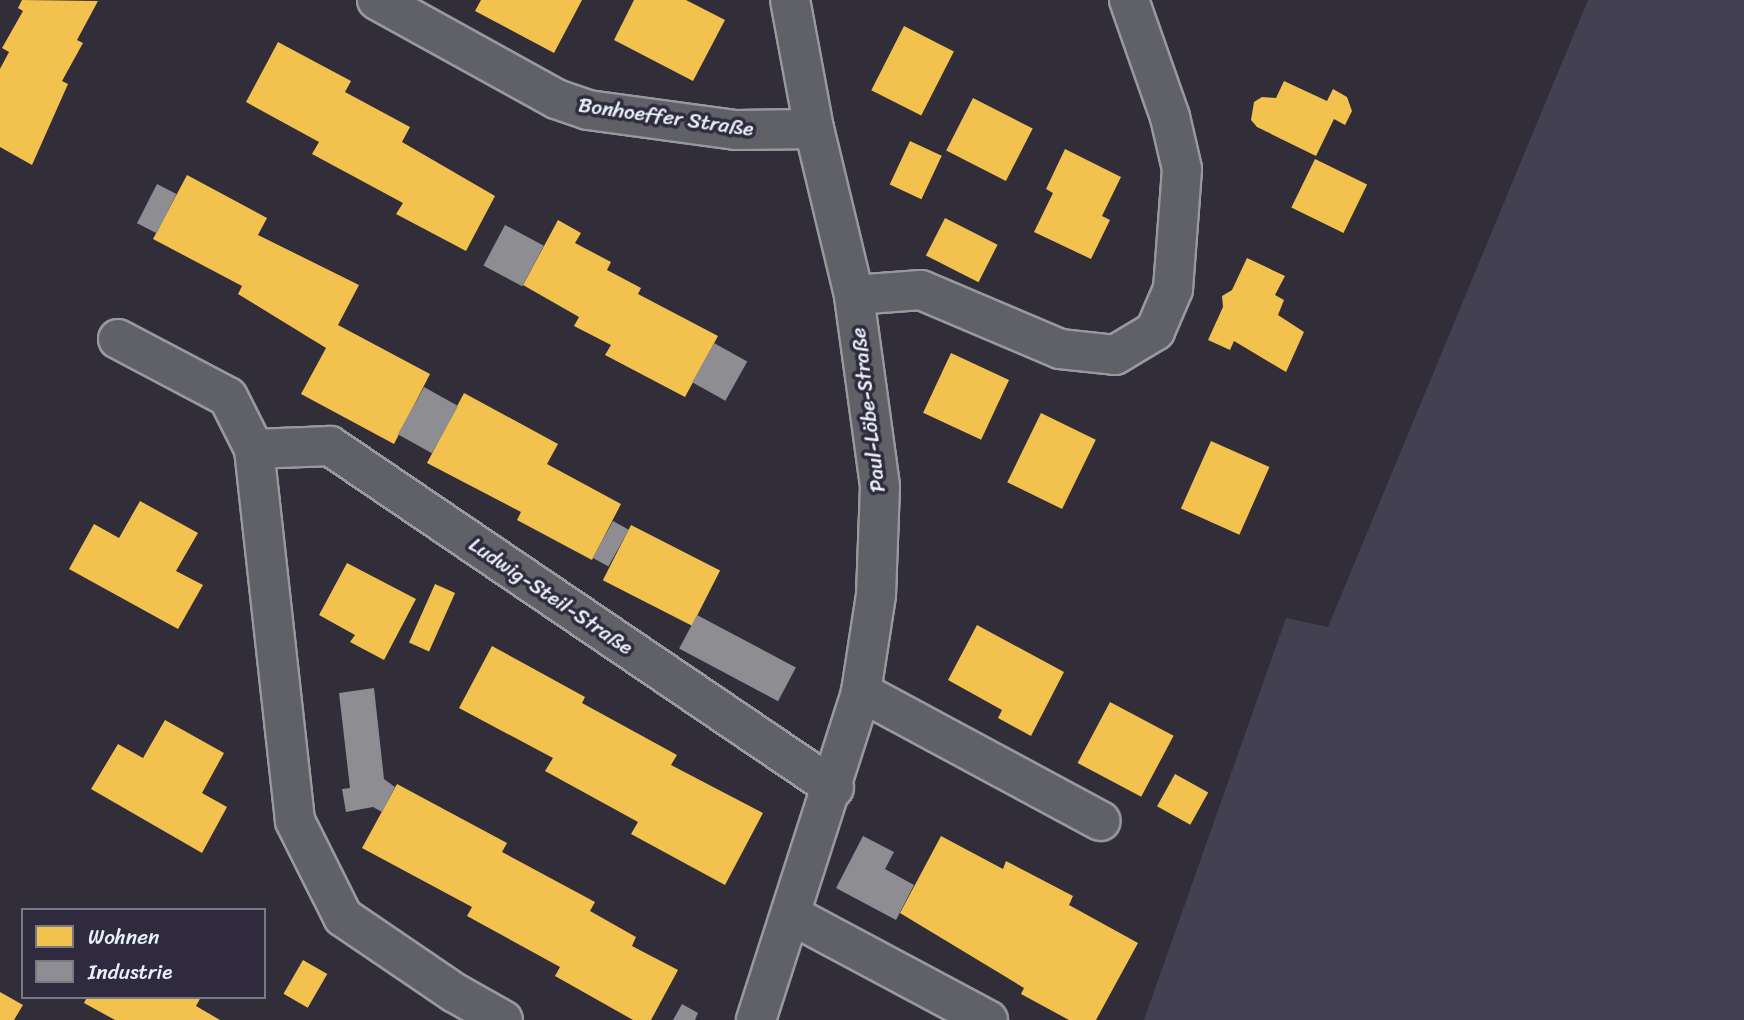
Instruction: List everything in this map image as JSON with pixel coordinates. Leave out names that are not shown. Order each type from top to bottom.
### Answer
[{"type":"street","name":"Bonhoeffer Straße","points":[[377,0],[556,99],[588,110],[736,130],[814,129]]},
{"type":"street","name":"Paul-Löbe-Straße","points":[[756,1020],[793,916],[862,692],[876,596],[880,486],[854,295],[814,129],[790,0]]},
{"type":"street","points":[[854,295],[920,290],[1060,349],[1115,355],[1155,331],[1173,289],[1182,169],[1170,117],[1129,0]]},
{"type":"street","points":[[118,339],[228,397],[254,449],[295,821],[344,917],[455,993],[503,1020]]},
{"type":"street","name":"Ludwig-Steil-Straße","points":[[254,449],[330,446],[834,788]]},
{"type":"street","points":[[862,692],[1101,821]]},
{"type":"street","points":[[793,916],[988,1020]]},
{"type":"shaded area","points":[[1588,0],[1744,0],[1744,1020],[1144,1020],[1286,618],[1328,627]]},
{"type":"building: Wohnen","points":[[22,0],[98,1],[77,40],[83,43],[62,81],[68,84],[32,165],[0,147],[0,69],[9,52],[2,48],[23,11],[18,8]]},
{"type":"building: Wohnen","points":[[481,0],[582,0],[554,53],[475,11]]},
{"type":"building: Wohnen","points":[[634,0],[686,0],[725,20],[693,81],[614,40]]},
{"type":"building: Wohnen","points":[[904,26],[954,51],[921,116],[871,90]]},
{"type":"building: Wohnen","points":[[278,42],[351,81],[345,92],[410,127],[402,142],[495,196],[466,251],[396,214],[403,203],[312,154],[319,142],[246,102]]},
{"type":"building: Wohnen","points":[[1284,81],[1327,101],[1333,89],[1347,97],[1352,111],[1345,125],[1334,119],[1316,156],[1257,127],[1251,120],[1254,102],[1262,97],[1276,98]]},
{"type":"building: Wohnen","points":[[973,98],[1033,128],[1006,181],[946,151]]},
{"type":"building: Wohnen","points":[[910,141],[942,156],[921,199],[890,185]]},
{"type":"building: Wohnen","points":[[1065,149],[1121,177],[1102,216],[1110,220],[1091,259],[1034,232],[1053,193],[1046,189]]},
{"type":"building: Wohnen","points":[[1315,159],[1367,184],[1343,233],[1291,208]]},
{"type":"building: Wohnen","points":[[187,175],[267,218],[258,235],[359,285],[338,325],[430,374],[394,444],[301,394],[326,348],[238,294],[242,286],[153,239]]},
{"type":"building: Wohnen","points":[[945,218],[998,245],[979,282],[926,255]]},
{"type":"building: Wohnen","points":[[558,220],[581,233],[575,243],[611,262],[607,270],[641,288],[638,294],[718,336],[685,397],[605,355],[611,345],[574,326],[579,317],[523,285]]},
{"type":"building: Wohnen","points":[[1247,258],[1285,276],[1275,295],[1284,300],[1278,315],[1304,332],[1286,372],[1234,341],[1230,350],[1208,340],[1223,307],[1222,296],[1232,290]]},
{"type":"building: Wohnen","points":[[951,353],[1009,380],[981,440],[923,413]]},
{"type":"building: Wohnen","points":[[464,393],[558,444],[547,464],[621,504],[592,560],[517,520],[521,512],[427,463]]},
{"type":"building: Wohnen","points":[[1041,413],[1096,440],[1062,509],[1007,482]]},
{"type":"building: Wohnen","points":[[1211,441],[1269,467],[1239,535],[1181,509]]},
{"type":"building: Wohnen","points":[[140,501],[198,533],[176,571],[203,585],[178,629],[69,569],[94,524],[119,538]]},
{"type":"building: Wohnen","points":[[631,525],[720,570],[692,626],[603,580]]},
{"type":"building: Wohnen","points":[[347,563],[416,599],[384,660],[350,642],[355,635],[319,615]]},
{"type":"building: Wohnen","points":[[435,584],[455,593],[429,651],[409,642]]},
{"type":"building: Wohnen","points":[[977,625],[1064,672],[1031,736],[998,718],[1002,710],[948,680]]},
{"type":"building: Wohnen","points":[[492,646],[585,697],[582,703],[677,755],[671,765],[763,813],[725,885],[631,834],[638,822],[545,771],[553,758],[459,708]]},
{"type":"building: Wohnen","points":[[1110,702],[1174,736],[1141,797],[1078,763]]},
{"type":"building: Wohnen","points":[[165,720],[224,753],[202,793],[227,807],[202,853],[91,789],[118,744],[143,758]]},
{"type":"building: Wohnen","points":[[1175,774],[1208,792],[1190,825],[1157,806]]},
{"type":"building: Wohnen","points":[[397,784],[507,843],[502,852],[595,902],[590,911],[636,937],[632,946],[678,970],[651,1020],[633,1020],[555,976],[560,967],[467,916],[472,907],[362,848]]},
{"type":"building: Wohnen","points":[[941,836],[1003,869],[1006,861],[1073,896],[1069,905],[1138,943],[1096,1020],[1069,1020],[1021,994],[1024,988],[900,913]]},
{"type":"building: Wohnen","points":[[303,960],[327,974],[308,1008],[284,994]]},
{"type":"building: Wohnen","points":[[0,992],[23,1005],[14,1020],[0,1020]]},
{"type":"building: Wohnen","points":[[86,999],[200,999],[196,1006],[220,1020],[115,1020],[84,1003]]},
{"type":"building: Industrie","points":[[157,184],[177,194],[157,233],[137,223]]},
{"type":"building: Industrie","points":[[505,225],[544,246],[522,286],[483,266]]},
{"type":"building: Industrie","points":[[714,343],[747,361],[725,401],[692,382]]},
{"type":"building: Industrie","points":[[424,387],[458,406],[432,453],[398,434]]},
{"type":"building: Industrie","points":[[613,521],[629,530],[608,566],[593,558]]},
{"type":"building: Industrie","points":[[697,615],[796,668],[778,701],[679,649]]},
{"type":"building: Industrie","points":[[374,688],[384,779],[395,787],[382,812],[373,807],[346,812],[342,789],[350,788],[339,693]]},
{"type":"building: Industrie","points":[[863,836],[894,852],[885,869],[914,885],[896,920],[836,888]]},
{"type":"building: Industrie","points":[[682,1004],[698,1013],[695,1020],[673,1020]]}]
